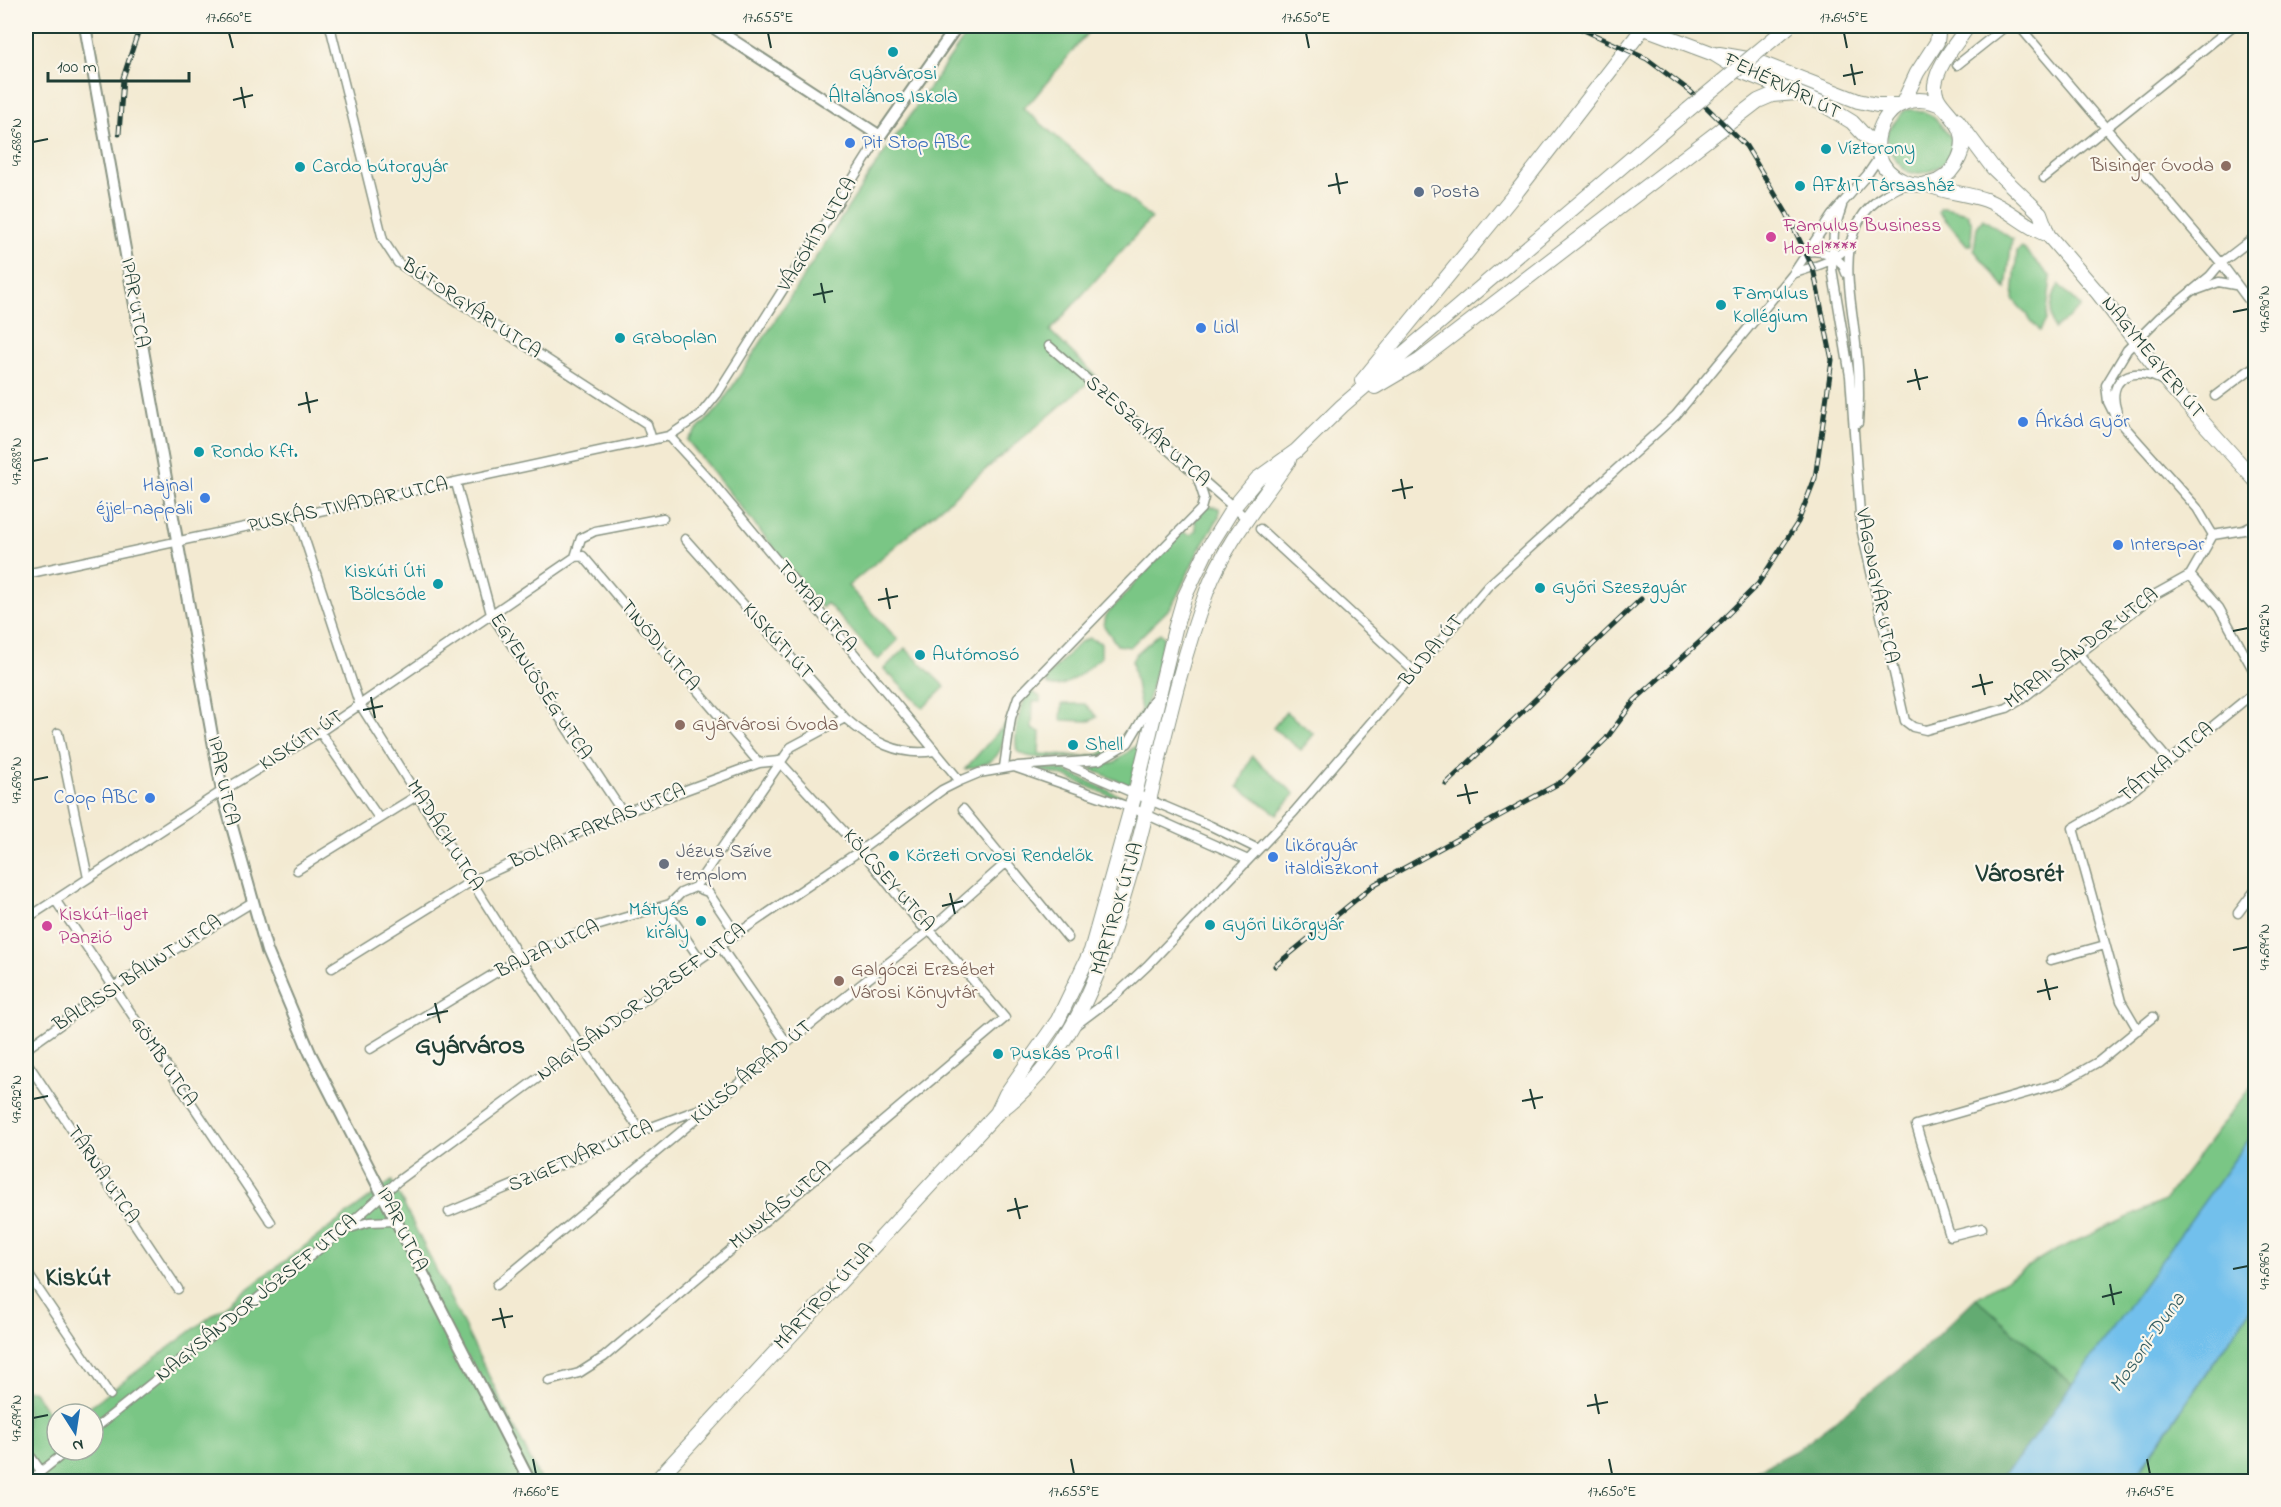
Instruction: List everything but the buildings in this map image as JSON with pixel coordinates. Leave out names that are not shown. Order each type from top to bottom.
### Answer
[{"type":"main road","points":[[1342,406],[1518,190],[1642,26]]},
{"type":"main road","name":"FEHÉRVÁRI ÚT","points":[[1642,26],[1714,54],[1743,72],[1832,109],[1852,122],[1878,149]]},
{"type":"main road","points":[[1296,451],[1342,406],[1789,26]]},
{"type":"main road","points":[[1939,26],[1937,42],[1901,104],[1885,117],[1878,149],[1891,173],[1909,183],[1926,184],[1938,181],[1956,165],[1963,143],[1957,120],[1936,97],[1937,78],[1943,63],[1968,26]]},
{"type":"main road","name":"FEHÉRVÁRI ÚT","points":[[1714,54],[1753,60],[1858,100],[1877,105],[1901,104]]},
{"type":"main road","points":[[1342,406],[1419,361],[1758,101],[1783,93],[1796,93]]},
{"type":"main road","points":[[1901,104],[1920,99],[1944,107]]},
{"type":"main road","name":"NAGYMEGYERI ÚT","points":[[1957,120],[1993,168],[2040,213],[2048,236],[2136,340],[2171,387],[2256,481]]},
{"type":"main road","name":"NAGYMEGYERI ÚT","points":[[1926,184],[1946,193],[1986,200],[2009,211],[2029,229],[2048,236]]},
{"type":"main road","name":"MÁRTÍROK ÚTJA","points":[[997,1113],[1006,1094],[1058,1020],[1081,975],[1101,922],[1134,801],[1184,598],[1207,550],[1233,508],[1257,479],[1296,451]]},
{"type":"main road","name":"MÁRTÍROK ÚTJA","points":[[655,1482],[997,1113],[1015,1100],[1071,1029],[1095,983],[1115,929],[1150,800],[1177,687],[1202,605],[1223,555],[1246,518],[1296,451]]},
{"type":"street","name":"BÚTORGYÁRI UTCA","points":[[330,26],[383,240],[398,263],[647,424],[652,440]]},
{"type":"street","points":[[711,26],[880,136]]},
{"type":"street","name":"VÁGÓHÍD UTCA","points":[[669,436],[700,415],[717,394],[880,136],[957,26]]},
{"type":"street","points":[[1957,65],[2006,26]]},
{"type":"street","points":[[2019,26],[2220,263],[2256,310]]},
{"type":"street","points":[[2044,178],[2233,26]]},
{"type":"street","points":[[2252,26],[2256,30]]},
{"type":"street","name":"IPAR UTCA","points":[[85,28],[222,791],[251,903],[267,951],[310,1053],[530,1482]]},
{"type":"street","name":"BUDAI ÚT","points":[[1071,1029],[1117,994],[1309,796],[1488,586],[1676,415],[1793,274],[1878,149]]},
{"type":"street","points":[[1793,274],[1816,268],[1845,249],[1856,225],[1873,202],[1890,190],[1909,183]]},
{"type":"street","name":"BUDAI ÚT","points":[[1832,258],[1834,231],[1842,204]]},
{"type":"street","points":[[2213,535],[2197,507],[2124,426],[2110,406],[2106,385],[2115,366],[2136,340],[2210,276],[2220,263],[2256,236]]},
{"type":"street","name":"VAGONGYÁR UTCA","points":[[1850,241],[1848,278],[1860,383],[1857,450]]},
{"type":"street","points":[[1806,252],[1824,252],[1841,262],[1848,278]]},
{"type":"street","name":"VAGONGYÁR UTCA","points":[[1832,258],[1848,365],[1857,450],[1861,528],[1905,721]]},
{"type":"street","points":[[1816,268],[1834,281]]},
{"type":"street","points":[[2181,299],[2211,284],[2224,282],[2235,285]]},
{"type":"street","name":"SZESZGYÁR UTCA","points":[[1049,346],[1246,518]]},
{"type":"street","points":[[2215,396],[2256,365]]},
{"type":"street","points":[[2124,426],[2117,414],[2114,399],[2116,387],[2124,378],[2131,374],[2143,373],[2171,387]]},
{"type":"street","name":"PUSKÁS TIVADAR UTCA","points":[[26,574],[669,436]]},
{"type":"street","name":"TOMPA UTCA","points":[[669,436],[716,487],[960,781]]},
{"type":"street","points":[[1004,767],[1011,718],[1018,697],[1196,514],[1204,504],[1197,476]]},
{"type":"street","name":"EGYENLŐSÉG UTCA","points":[[456,483],[491,614],[623,813]]},
{"type":"street","name":"MADÁCH UTCA","points":[[297,516],[359,703],[520,958],[641,1131]]},
{"type":"street","name":"KISKÚTI ÚT","points":[[26,919],[222,791],[320,732],[359,703],[579,557],[581,538],[595,531],[663,518]]},
{"type":"street","points":[[2213,535],[2244,530],[2256,524]]},
{"type":"street","points":[[1260,528],[1415,672]]},
{"type":"street","points":[[2213,535],[2190,575],[2219,608],[2256,675]]},
{"type":"street","name":"KISKÚTI ÚT","points":[[685,539],[845,718]]},
{"type":"street","name":"TINÓDI UTCA","points":[[579,557],[759,763]]},
{"type":"street","name":"MÁRAI SÁNDOR UTCA","points":[[1905,721],[1913,727],[1926,730],[2007,708],[2154,595],[2190,575]]},
{"type":"street","points":[[2079,654],[2169,761]]},
{"type":"street","points":[[1014,767],[1040,763],[1065,764],[1099,760],[1128,743],[1163,682]]},
{"type":"street","name":"TÁTIKA UTCA","points":[[2105,945],[2073,828],[2108,810],[2256,691]]},
{"type":"street","points":[[737,935],[708,892],[695,887],[779,761],[791,747],[845,718],[867,738],[892,748],[918,754],[934,751]]},
{"type":"street","points":[[320,732],[379,818]]},
{"type":"street","points":[[58,733],[88,878]]},
{"type":"street","name":"BOLYAI FARKAS UTCA","points":[[332,968],[472,881],[623,813],[759,763],[779,761]]},
{"type":"street","name":"KÖLCSEY UTCA","points":[[779,761],[792,772],[861,850],[922,926],[930,930],[1005,1018]]},
{"type":"street","points":[[1065,764],[1134,801],[1150,800],[1258,849]]},
{"type":"street","name":"NAGYSÁNDOR JÓZSEF UTCA","points":[[105,1420],[344,1230],[398,1181],[700,959],[861,850],[942,790],[960,781],[979,773],[1014,767],[1134,801],[1146,815],[1248,860]]},
{"type":"street","points":[[297,870],[418,795]]},
{"type":"street","points":[[963,809],[1068,938]]},
{"type":"street","name":"KÜLSŐ ÁRPÁD ÚT","points":[[497,1285],[787,1042],[930,930],[1007,862]]},
{"type":"street","name":"BAJZA UTCA","points":[[370,1049],[520,958],[593,927],[670,904],[681,893],[695,887]]},
{"type":"street","points":[[2238,913],[2256,889]]},
{"type":"street","name":"GÖMB UTCA","points":[[56,901],[271,1222]]},
{"type":"street","name":"BALASSI BÁLINT UTCA","points":[[26,1049],[113,987],[251,903]]},
{"type":"street","points":[[670,904],[671,916],[700,959]]},
{"type":"street","points":[[2051,960],[2105,945],[2121,1001],[2138,1030]]},
{"type":"street","points":[[720,946],[787,1042]]},
{"type":"street","points":[[1982,1228],[1950,1236],[1917,1125],[2061,1083],[2098,1062],[2153,1017]]},
{"type":"street","name":"MUNKÁS UTCA","points":[[549,1381],[579,1373],[604,1357],[1005,1018]]},
{"type":"street","name":"TÁRNA UTCA","points":[[26,1061],[178,1289]]},
{"type":"street","name":"SZIGETVÁRI UTCA","points":[[449,1212],[641,1131],[714,1104]]},
{"type":"street","points":[[344,1230],[369,1222],[396,1221]]},
{"type":"street","points":[[26,1270],[110,1395]]},
{"type":"street","points":[[26,1449],[41,1471]]},
{"type":"street","points":[[28,1482],[53,1462]]},
{"type":"green space","points":[[972,26],[1093,26],[1034,98],[1023,108],[1151,218],[1050,331],[1096,376],[848,586],[898,640],[878,660],[827,603],[822,608],[687,440],[718,409],[871,172]]},
{"type":"green space","points":[[1913,109],[1927,113],[1953,140],[1950,155],[1945,162],[1932,170],[1908,172],[1900,165],[1888,144],[1887,134],[1905,110]]},
{"type":"green space","points":[[1944,208],[1967,213],[1972,223],[1971,245],[1967,245],[1939,212]]},
{"type":"green space","points":[[1983,219],[2012,239],[2006,289],[1974,250],[1977,227]]},
{"type":"green space","points":[[2022,247],[2051,277],[2046,320],[2040,331],[2013,299],[2017,251]]},
{"type":"green space","points":[[2059,285],[2081,307],[2054,329],[2052,306],[2054,294]]},
{"type":"green space","points":[[1206,506],[1219,508],[1219,517],[1200,548],[1172,606],[1130,647],[1117,645],[1104,626],[1106,615],[1182,532],[1191,535],[1196,530],[1195,520]]},
{"type":"green space","points":[[1160,633],[1164,637],[1147,703],[1132,733],[1121,745],[1103,756],[1079,759],[1032,757],[1017,751],[1016,730],[1019,715],[1027,695],[1033,692],[1040,697],[1040,702],[1033,702],[1032,729],[1040,732],[1039,754],[1084,757],[1101,754],[1132,726],[1141,710],[1132,661],[1136,654]]},
{"type":"green space","points":[[1089,638],[1101,643],[1101,657],[1083,673],[1068,682],[1053,686],[1047,684],[1046,678],[1080,642]]},
{"type":"green space","points":[[905,648],[945,687],[923,708],[884,669]]},
{"type":"green space","points":[[1062,704],[1085,704],[1097,717],[1090,721],[1061,720]]},
{"type":"green space","points":[[1286,712],[1314,734],[1301,750],[1273,728]]},
{"type":"green space","points":[[1007,722],[1003,742],[996,756],[985,764],[965,769]]},
{"type":"green space","points":[[1141,742],[1130,786],[1090,769],[1115,762]]},
{"type":"green space","points":[[1252,756],[1295,794],[1277,814],[1238,787]]},
{"type":"green space","points":[[1033,767],[1063,770],[1123,797],[1119,800],[1064,776],[1032,769]]},
{"type":"green space","points":[[2255,1081],[2255,1131],[2073,1385],[1976,1298],[2048,1254],[2164,1201]]},
{"type":"green space","points":[[392,1181],[541,1481],[26,1482],[26,1390],[33,1390],[45,1408],[45,1462],[105,1462],[105,1402],[96,1402]]},
{"type":"green space","points":[[1976,1298],[2073,1385],[2018,1459],[1996,1481],[1733,1482],[1795,1451],[1831,1424],[1918,1354]]},
{"type":"green space","points":[[2255,1302],[2256,1467],[2247,1480],[2132,1482]]},
{"type":"water","name":"Mosoni-Duna","points":[[2255,1131],[2255,1302],[2132,1481],[1996,1481],[2018,1459]]},
{"type":"railway","points":[[119,134],[123,78],[140,26]]},
{"type":"railway","points":[[1275,966],[1375,884],[1563,781],[1606,739],[1635,700],[1704,638],[1758,584],[1798,522],[1815,478],[1832,360],[1813,268],[1787,214],[1746,146],[1691,92],[1647,59],[1575,26]]},
{"type":"railway","points":[[1446,784],[1641,599]]},
{"type":"place","name":"Gyárvárosi Általános Iskola","points":[[893,52]]},
{"type":"place","name":"Pit Stop ABC","points":[[850,143]]},
{"type":"place","name":"Víztorony","points":[[1826,149]]},
{"type":"place","name":"Bisinger Óvoda","points":[[2226,166]]},
{"type":"place","name":"Cardo bútorgyár","points":[[300,167]]},
{"type":"place","name":"AF&IT Társasház","points":[[1800,186]]},
{"type":"place","name":"Posta","points":[[1419,192]]},
{"type":"place","name":"Famulus Business Hotel****","points":[[1771,237]]},
{"type":"place","name":"Famulus Kollégium","points":[[1721,305]]},
{"type":"place","name":"Lidl","points":[[1201,328]]},
{"type":"place","name":"Graboplan","points":[[620,338]]},
{"type":"place","name":"Árkád Győr","points":[[2023,422]]},
{"type":"place","name":"Rondo Kft.","points":[[199,452]]},
{"type":"place","name":"Hajnal éjjel-nappali","points":[[205,498]]},
{"type":"place","name":"Interspar","points":[[2118,545]]},
{"type":"place","name":"Kiskúti Úti Bölcsőde","points":[[438,584]]},
{"type":"place","name":"Győri Szeszgyár","points":[[1540,588]]},
{"type":"place","name":"Autómosó","points":[[920,655]]},
{"type":"place","name":"Gyárvárosi Óvoda","points":[[680,725]]},
{"type":"place","name":"Shell","points":[[1073,745]]},
{"type":"place","name":"Coop ABC","points":[[150,798]]},
{"type":"place","name":"Körzeti Orvosi Rendelők","points":[[894,856]]},
{"type":"place","name":"Likőrgyár italdiszkont","points":[[1273,857]]},
{"type":"place","name":"Jézus Szíve templom","points":[[664,864]]},
{"type":"place","name":"Mátyás király","points":[[701,921]]},
{"type":"place","name":"Győri Likőrgyár","points":[[1210,925]]},
{"type":"place","name":"Kiskút-liget Panzió","points":[[47,926]]},
{"type":"place","name":"Galgóczi Erzsébet Városi Könyvtár","points":[[839,981]]},
{"type":"place","name":"Puskás Profil","points":[[998,1054]]},
{"type":"district","name":"Városrét","points":[[2020,875]]},
{"type":"district","name":"Gyárváros","points":[[470,1047]]},
{"type":"district","name":"Kiskút","points":[[78,1279]]}]
